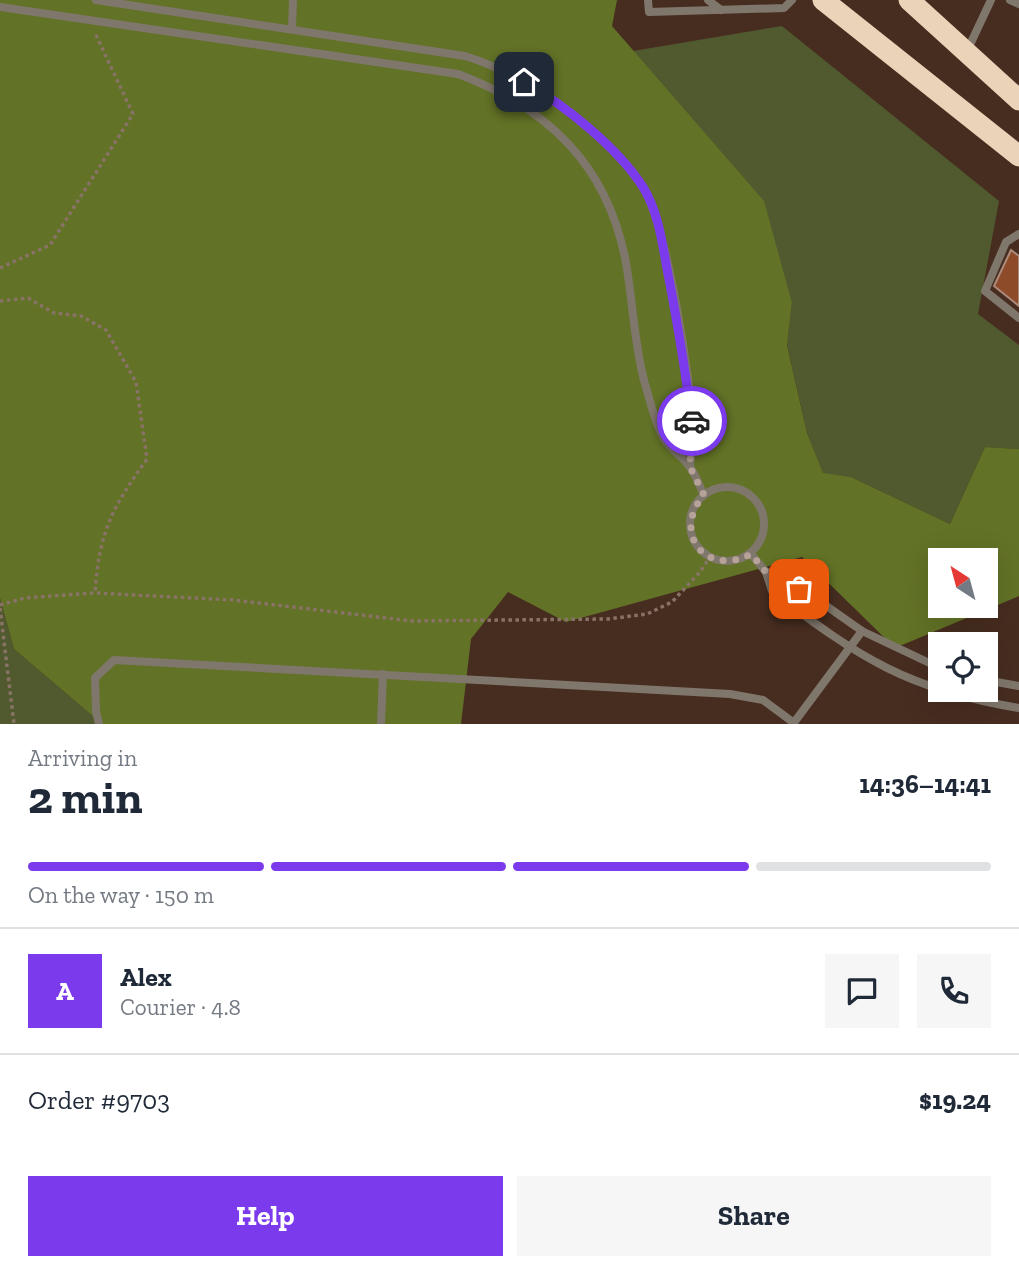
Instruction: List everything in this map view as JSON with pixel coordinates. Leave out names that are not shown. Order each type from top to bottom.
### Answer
[{"type":"highway","points":[[823,0],[1019,156]]},
{"type":"highway","points":[[909,0],[1019,100]]},
{"type":"lane","points":[[96,0],[465,56],[485,62],[537,89],[568,112],[620,158],[643,187],[660,232],[691,417],[690,467]]},
{"type":"lane","points":[[292,29],[293,0]]},
{"type":"lane","points":[[648,0],[649,12],[784,8],[792,0]]},
{"type":"lane","points":[[708,0],[721,10]]},
{"type":"lane","points":[[756,0],[767,9]]},
{"type":"lane","points":[[967,51],[991,0]]},
{"type":"lane","points":[[1010,0],[1019,4]]},
{"type":"lane","points":[[0,7],[458,74],[492,88],[528,108],[570,143],[603,190],[621,239],[644,382],[664,439],[690,467],[704,495]]},
{"type":"lane","points":[[1019,234],[1006,242],[985,291],[1019,318]]},
{"type":"lane","points":[[734,487],[747,491],[760,505],[765,525],[762,538],[751,554],[726,562],[710,557],[698,548],[690,525],[692,512],[704,495],[715,488],[734,487]]},
{"type":"lane","points":[[751,554],[766,572],[772,591],[881,667],[913,682],[949,694],[1019,708]]},
{"type":"lane","points":[[766,572],[784,576],[862,631],[928,662]]},
{"type":"lane","points":[[100,724],[96,711],[95,678],[114,660],[730,694],[763,700],[794,723],[862,631]]},
{"type":"lane","points":[[381,724],[383,674]]},
{"type":"lane","points":[[998,682],[1019,686]]},
{"type":"path","points":[[0,268],[50,245],[132,114],[105,57],[98,35],[86,33]]},
{"type":"path","points":[[0,300],[29,298],[54,313],[81,316],[106,330],[136,382],[147,459],[116,503],[97,553],[95,593]]},
{"type":"path","points":[[15,724],[0,606],[25,598],[95,593],[233,600],[412,621],[608,619],[647,614],[672,602],[710,557]]},
{"type":"green space","points":[[0,0],[617,0],[612,26],[764,201],[792,303],[787,345],[807,433],[823,473],[851,477],[950,524],[985,447],[1019,449],[1019,596],[998,605],[998,548],[928,548],[928,618],[967,618],[895,648],[802,557],[566,622],[508,592],[471,639],[461,724],[102,724],[14,649],[0,598]]},
{"type":"green space","points":[[782,26],[999,201],[978,314],[1019,345],[1019,449],[985,447],[950,524],[851,477],[823,474],[807,433],[787,344],[792,303],[633,51]]},
{"type":"green space","points":[[0,598],[14,649],[102,724],[0,724]]},
{"type":"building","points":[[1011,250],[1019,256],[1019,306],[994,286]]},
{"type":"way so far","points":[[692,421],[690,467],[704,495],[695,505],[690,525],[692,538],[698,548],[713,559],[726,562],[751,554],[766,572],[784,576],[799,589]]},
{"type":"route","points":[[524,82],[568,112],[620,158],[643,187],[660,232],[677,319],[692,421]]}]
